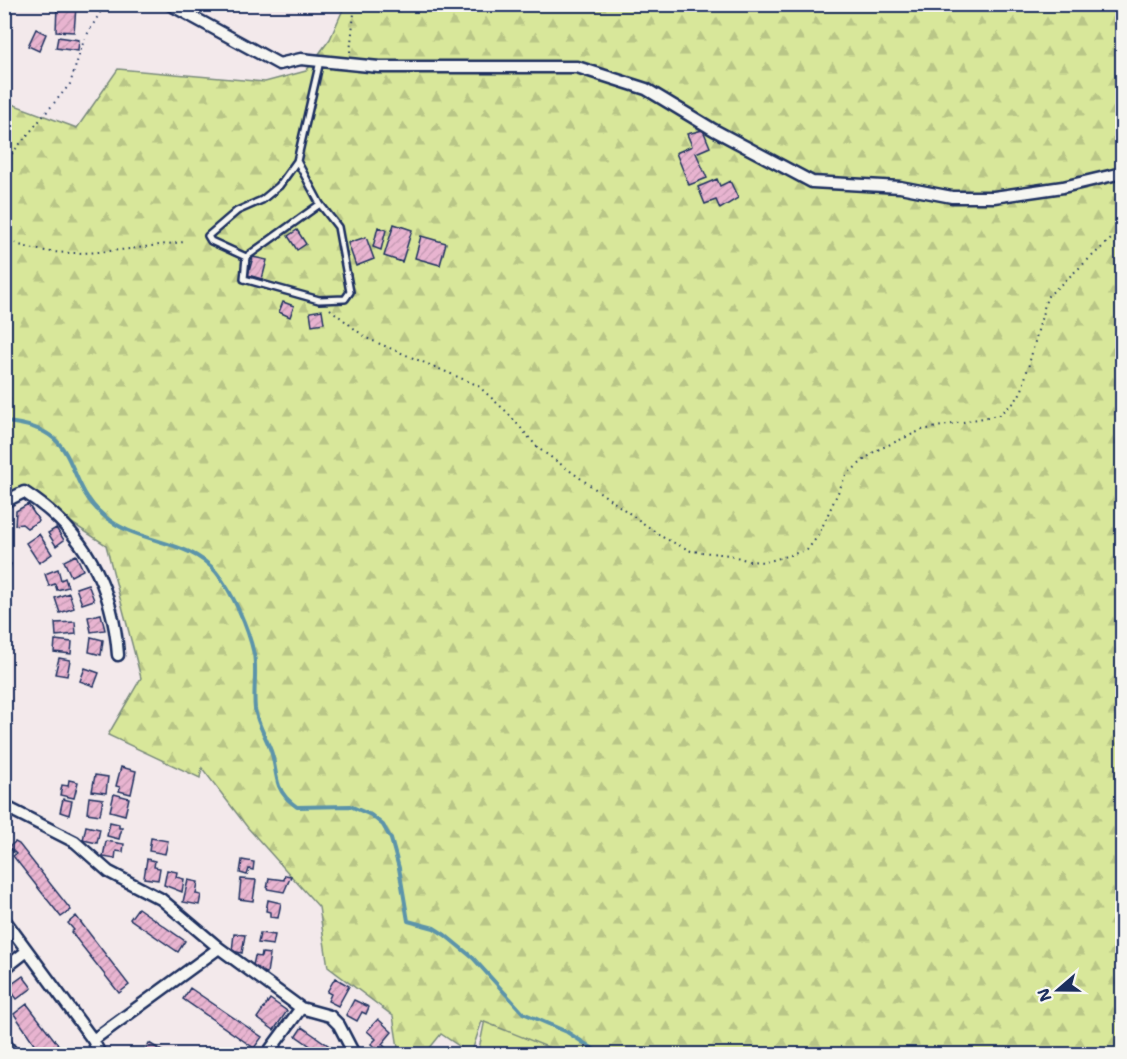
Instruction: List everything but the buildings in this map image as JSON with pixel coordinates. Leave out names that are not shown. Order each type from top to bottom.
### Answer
[{"type":"street","points":[[170,5],[279,64],[301,59],[379,67],[578,66],[646,89],[714,130],[812,182],[900,187],[952,197],[994,197],[1063,187],[1122,174]]},
{"type":"street","points":[[4,502],[24,492],[44,505],[79,539],[96,570],[116,631],[118,655]]},
{"type":"street","points":[[4,806],[75,842],[109,872],[161,899],[219,948],[301,1008],[330,1016],[339,1025],[354,1054]]},
{"type":"street","points":[[4,919],[93,1040],[100,1054]]},
{"type":"street","points":[[93,1040],[219,948]]},
{"type":"street","points":[[4,969],[27,951]]},
{"type":"street","points":[[267,1054],[301,1008]]},
{"type":"street","points":[[5,1042],[13,1054]]},
{"type":"lane","points":[[246,257],[211,241],[208,236],[237,211],[262,200],[279,186],[297,161],[320,61]]},
{"type":"lane","points":[[297,161],[320,204],[338,226],[350,292],[345,299],[319,300],[244,279],[246,257],[320,204]]},
{"type":"path","points":[[4,163],[70,84],[84,40],[105,4]]},
{"type":"path","points":[[348,64],[355,4]]},
{"type":"path","points":[[364,4],[404,11]]},
{"type":"path","points":[[319,300],[366,338],[477,385],[507,412],[538,448],[664,538],[691,550],[766,562],[807,550],[818,536],[846,474],[875,451],[922,430],[998,415],[1015,402],[1022,390],[1047,297],[1122,229]]},
{"type":"path","points":[[4,238],[18,244],[61,253],[117,250],[185,242]]},
{"type":"green space","points":[[345,5],[1122,5],[1122,1054],[565,1054],[482,1021],[471,1054],[441,1034],[425,1054],[399,1054],[393,1016],[328,967],[319,907],[248,828],[202,768],[200,778],[108,735],[141,678],[106,545],[24,492],[5,501],[4,101],[77,128],[118,69],[265,82],[306,71],[330,39]]},
{"type":"green space","points":[[485,1019],[568,1054],[478,1054]]},
{"type":"waterway","points":[[4,422],[30,426],[48,434],[60,444],[90,501],[103,515],[130,531],[191,553],[216,572],[234,600],[251,644],[255,661],[256,714],[271,751],[279,786],[286,798],[297,807],[350,806],[371,815],[383,825],[391,839],[399,868],[408,921],[434,928],[445,935],[473,958],[523,1013],[567,1032],[601,1054]]}]
